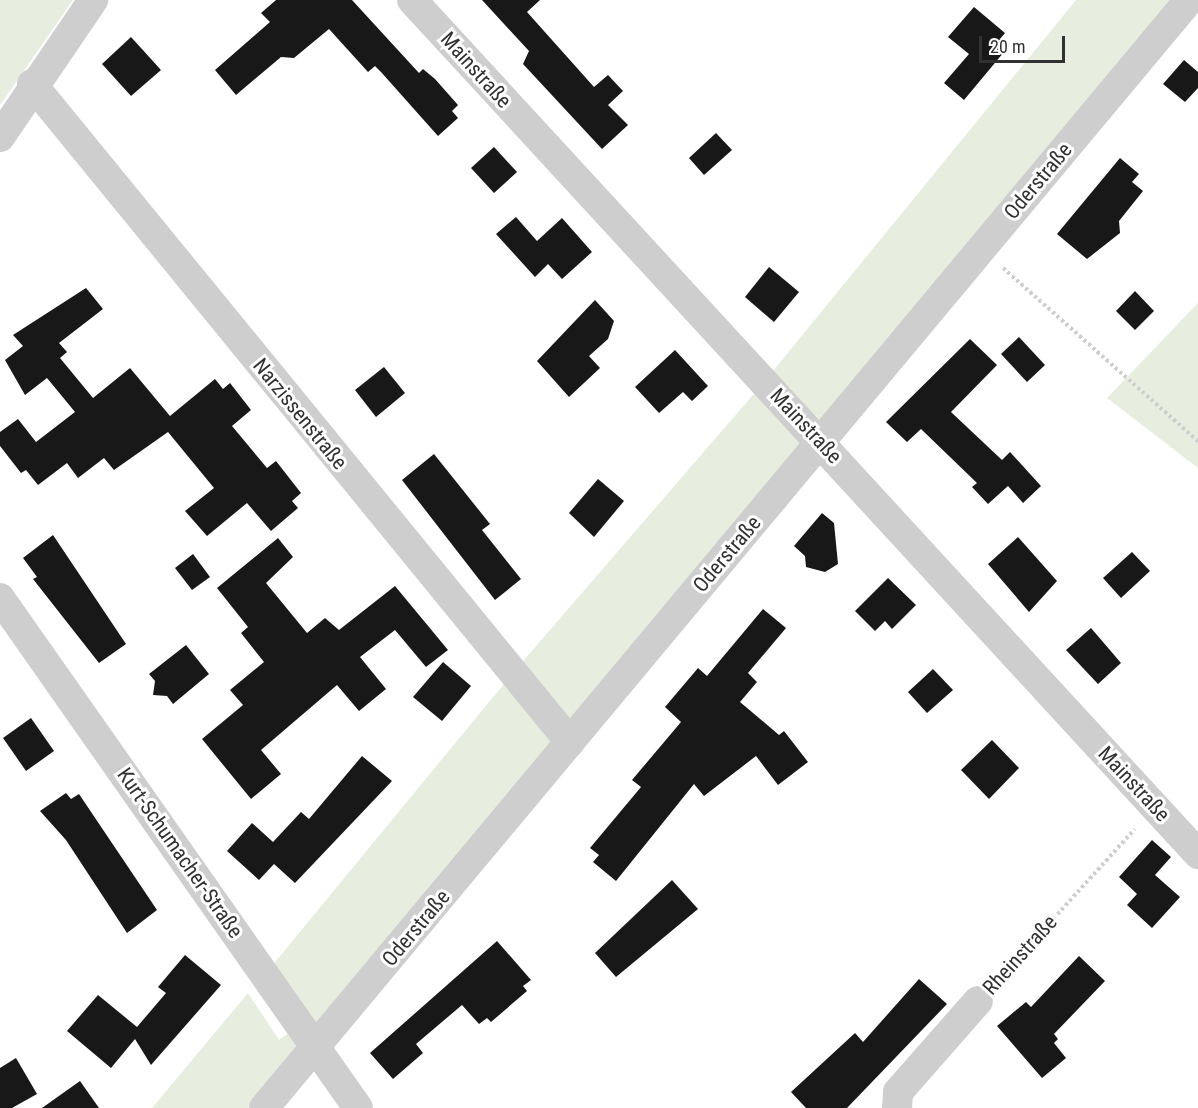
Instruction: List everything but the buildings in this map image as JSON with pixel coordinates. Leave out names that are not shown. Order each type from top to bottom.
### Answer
[{"type":"street","points":[[0,137],[32,84],[93,0]]},
{"type":"street","name":"Mainstraße","points":[[412,0],[1198,854]]},
{"type":"street","name":"Oderstraße","points":[[264,1108],[982,249],[1177,4]]},
{"type":"street","name":"Narzissenstraße","points":[[32,84],[570,742]]},
{"type":"street","name":"Kurt-Schumacher-Straße","points":[[0,598],[358,1108]]},
{"type":"street","name":"Rheinstraße","points":[[897,1108],[898,1092],[978,1001]]},
{"type":"path","points":[[982,249],[1198,441]]},
{"type":"path","name":"Rheinstraße","points":[[978,1001],[1154,806]]},
{"type":"green space","points":[[0,0],[73,0],[0,105]]},
{"type":"green space","points":[[1076,0],[1174,0],[313,1028],[271,967],[512,674],[764,382]]},
{"type":"green space","points":[[1198,303],[1198,468],[1107,398]]},
{"type":"green space","points":[[248,993],[279,1040],[291,1031],[296,1046],[248,1108],[152,1108]]}]
